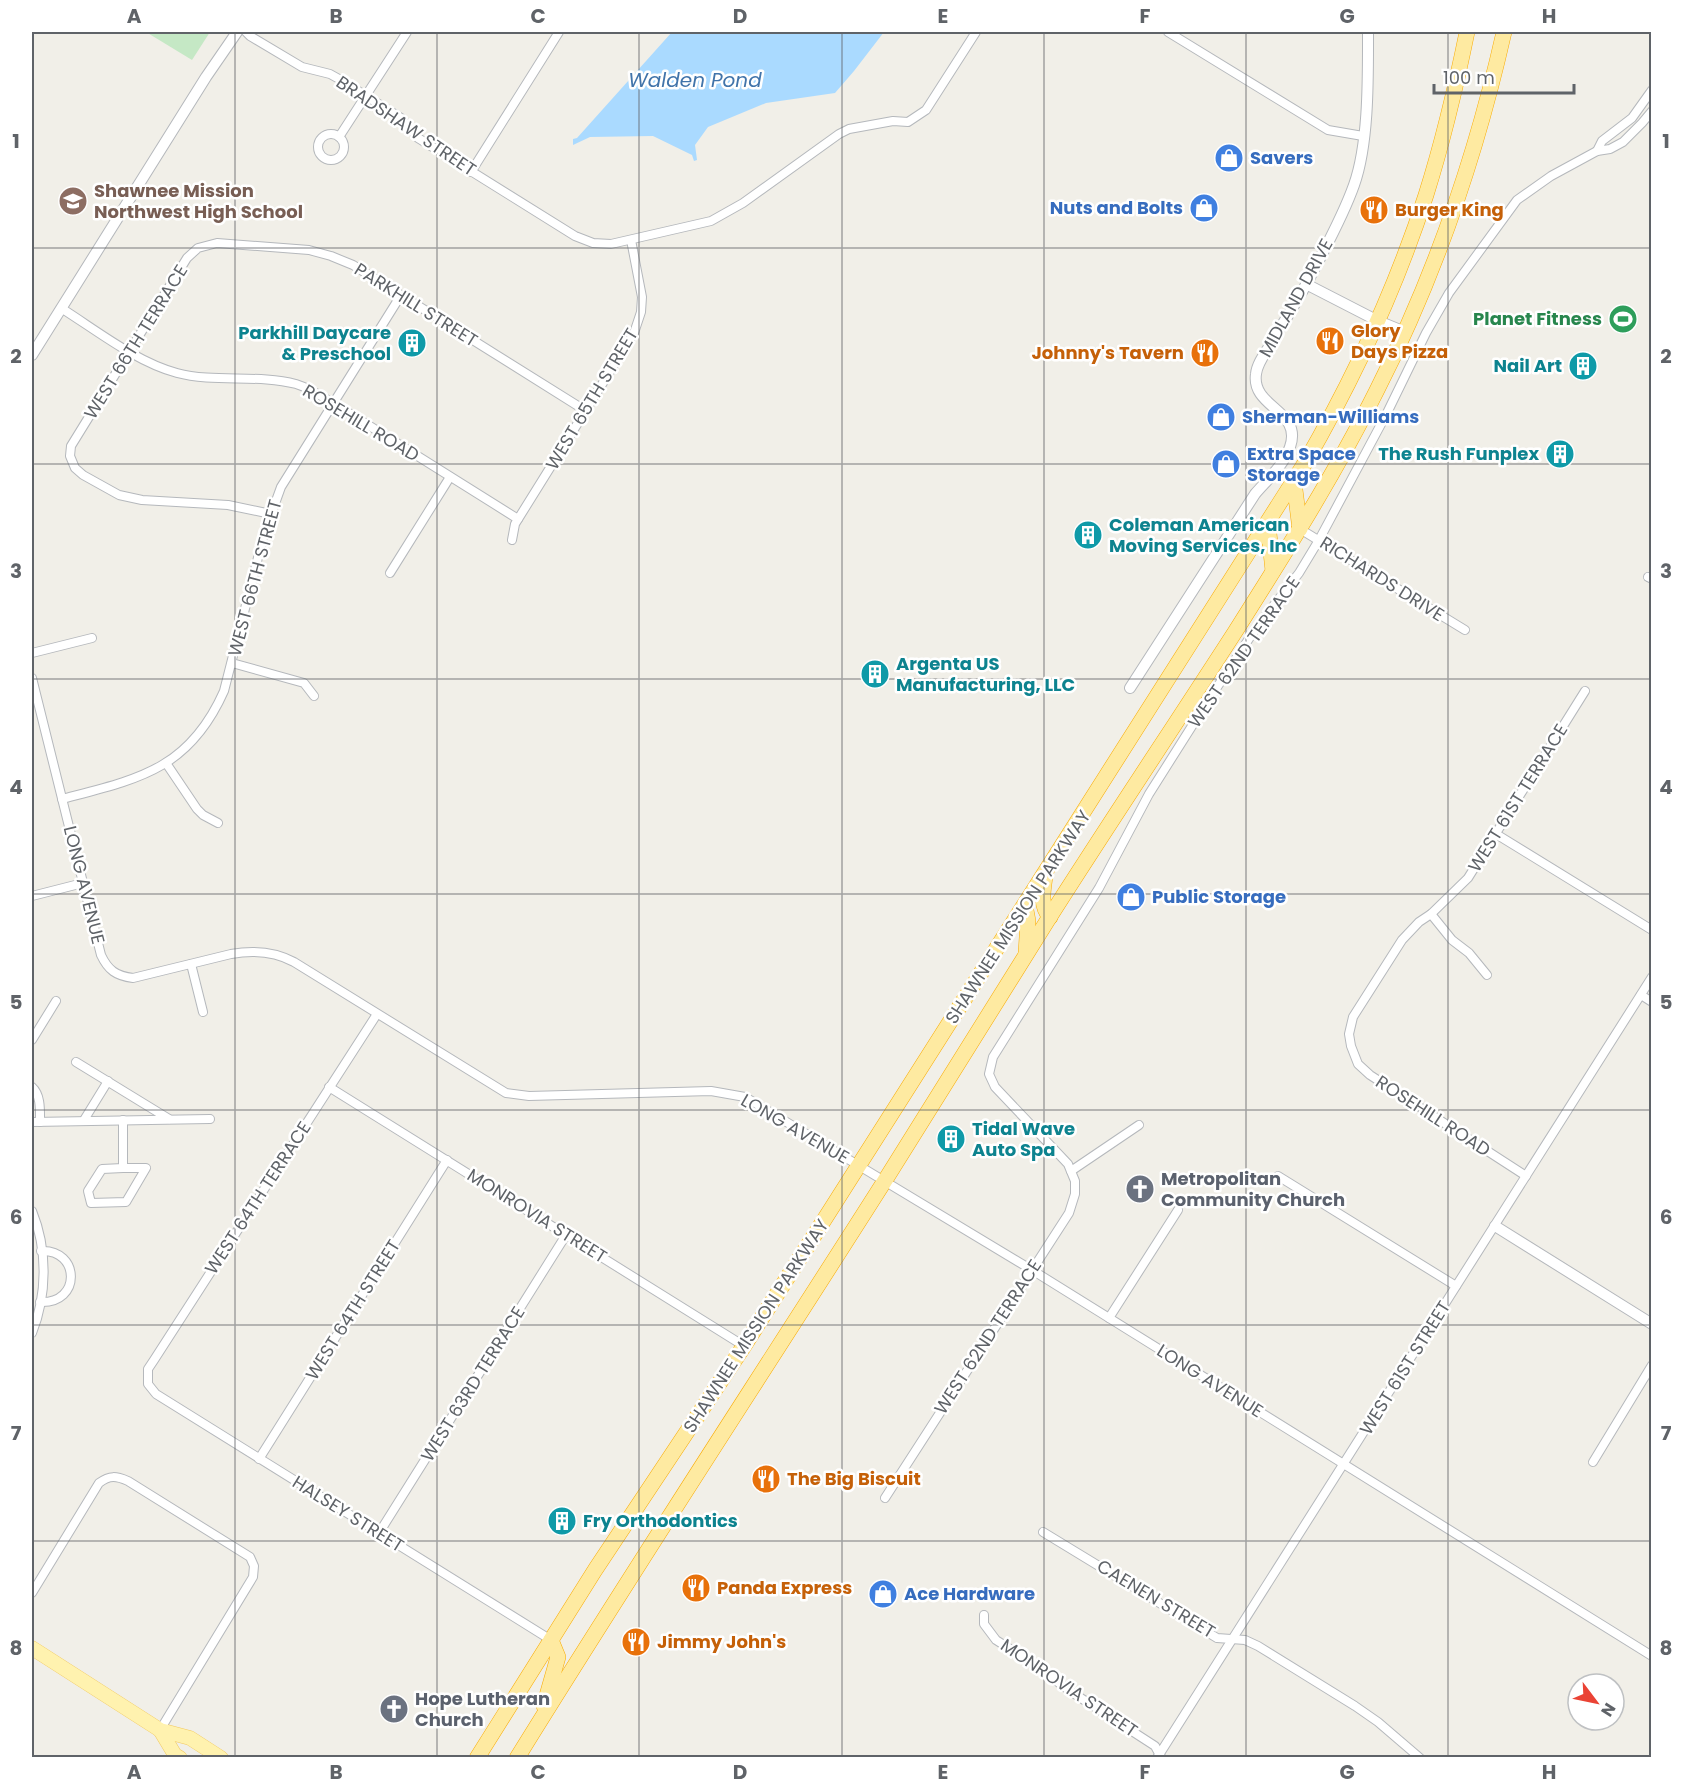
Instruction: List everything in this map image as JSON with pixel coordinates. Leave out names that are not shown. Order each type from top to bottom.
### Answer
[{"type":"highway","name":"SHAWNEE MISSION PARKWAY","points":[[477,1758],[595,1570],[744,1346],[1045,874],[1268,524],[1329,421],[1378,321],[1426,194],[1467,32]]},
{"type":"highway","name":"SHAWNEE MISSION PARKWAY","points":[[517,1758],[670,1513],[1300,529],[1349,444],[1405,332],[1462,189],[1490,95],[1504,32]]},
{"type":"highway","points":[[1294,482],[1300,529]]},
{"type":"highway","points":[[1268,524],[1273,571]]},
{"type":"highway","points":[[1045,874],[1043,901],[1050,917]]},
{"type":"highway","points":[[1025,905],[1028,921],[1026,956]]},
{"type":"highway","points":[[538,1723],[558,1657],[551,1640]]},
{"type":"main road","points":[[32,1648],[160,1730],[190,1738],[221,1758]]},
{"type":"main road","points":[[160,1730],[175,1755],[180,1758]]},
{"type":"street","points":[[32,355],[206,77],[237,32]]},
{"type":"street","name":"BRADSHAW STREET","points":[[246,32],[302,67],[330,74],[365,95],[401,118],[418,138],[575,236],[593,243],[611,244],[631,240]]},
{"type":"street","points":[[258,41],[264,32]]},
{"type":"street","points":[[339,137],[407,32]]},
{"type":"street","points":[[471,172],[559,32]]},
{"type":"street","points":[[631,240],[711,221],[722,216],[849,129],[893,121],[908,122],[926,110],[976,32]]},
{"type":"street","points":[[1168,32],[1328,130],[1363,136]]},
{"type":"street","name":"MIDLAND DRIVE","points":[[1130,688],[1254,494],[1278,467],[1290,447],[1292,436],[1290,425],[1283,414],[1266,402],[1258,392],[1256,373],[1264,354],[1306,284],[1354,186],[1363,136],[1368,32]]},
{"type":"street","name":"WEST 62ND TERRACE","points":[[1597,151],[1602,141],[1632,118],[1652,90]]},
{"type":"street","name":"WEST 62ND TERRACE","points":[[885,1498],[1073,1204],[1076,1180],[1060,1156],[994,1087],[989,1074],[993,1057],[1100,888],[1149,794],[1204,707],[1256,628],[1299,573],[1387,413],[1426,333],[1449,293],[1501,220],[1526,192],[1546,178],[1597,151],[1610,149],[1623,142],[1652,111]]},
{"type":"street","points":[[919,115],[922,126]]},
{"type":"street","name":"WEST 65TH STREET","points":[[512,540],[515,524],[634,333],[641,312],[642,297],[631,240]]},
{"type":"street","name":"WEST 66TH TERRACE","points":[[230,244],[217,243],[198,248],[189,256],[71,446],[70,456],[75,468],[82,475],[118,495],[134,499],[228,505],[270,514]]},
{"type":"street","name":"PARKHILL STREET","points":[[230,244],[294,248],[331,256],[353,265],[586,411]]},
{"type":"street","points":[[1306,284],[1378,321],[1405,332]]},
{"type":"street","name":"WEST 66TH STREET","points":[[62,799],[140,777],[166,763],[192,743],[204,728],[216,710],[224,691],[270,514],[281,487],[401,295]]},
{"type":"street","name":"ROSEHILL ROAD","points":[[61,308],[129,351],[157,366],[177,373],[285,382],[304,387],[518,519]]},
{"type":"street","points":[[390,573],[450,477]]},
{"type":"street","name":"RICHARDS DRIVE","points":[[1300,529],[1465,630]]},
{"type":"street","points":[[32,653],[92,638]]},
{"type":"street","points":[[231,663],[304,683],[314,696]]},
{"type":"street","name":"LONG AVENUE","points":[[32,678],[101,955],[112,971],[122,977],[133,978],[246,951],[263,951],[286,958],[506,1093],[521,1096],[699,1091],[729,1093],[759,1104],[1032,1270],[1652,1656]]},
{"type":"street","name":"WEST 61ST TERRACE","points":[[1351,1046],[1349,1034],[1353,1017],[1402,940],[1468,878],[1585,691]]},
{"type":"street","points":[[166,763],[197,809],[218,823]]},
{"type":"street","points":[[1496,834],[1652,930]]},
{"type":"street","points":[[32,896],[83,883]]},
{"type":"street","points":[[1431,914],[1452,940],[1469,953],[1487,975]]},
{"type":"street","points":[[191,964],[203,1012]]},
{"type":"street","name":"WEST 61ST STREET","points":[[1159,1757],[1652,977]]},
{"type":"street","points":[[1641,995],[1652,1002]]},
{"type":"street","points":[[32,1040],[56,1001]]},
{"type":"street","name":"WEST 64TH TERRACE","points":[[148,1384],[148,1369],[377,1014]]},
{"type":"street","name":"ROSEHILL ROAD","points":[[1351,1046],[1359,1064],[1370,1075],[1526,1176]]},
{"type":"street","points":[[76,1062],[169,1119]]},
{"type":"street","points":[[84,1120],[108,1081]]},
{"type":"street","points":[[32,1087],[36,1090],[40,1104],[36,1122],[210,1119]]},
{"type":"street","name":"MONROVIA STREET","points":[[329,1087],[744,1346]]},
{"type":"street","points":[[123,1120],[123,1168]]},
{"type":"street","points":[[1071,1171],[1139,1125]]},
{"type":"street","name":"WEST 64TH STREET","points":[[259,1459],[447,1160]]},
{"type":"street","points":[[123,1168],[146,1168],[126,1202],[91,1203],[88,1191],[102,1169],[123,1168]]},
{"type":"street","points":[[1278,1176],[1456,1286]]},
{"type":"street","points":[[1109,1318],[1178,1210]]},
{"type":"street","points":[[32,1211],[41,1251],[44,1283],[32,1333]]},
{"type":"street","points":[[1495,1226],[1652,1324]]},
{"type":"street","name":"WEST 63RD TERRACE","points":[[379,1533],[566,1235]]},
{"type":"street","points":[[40,1302],[52,1303],[63,1296],[71,1284],[72,1273],[66,1260],[56,1253],[41,1251]]},
{"type":"street","points":[[1593,1462],[1652,1365]]},
{"type":"street","name":"HALSEY STREET","points":[[148,1384],[156,1394],[551,1640]]},
{"type":"street","points":[[32,1593],[99,1483],[106,1478],[117,1476],[250,1557],[254,1566],[253,1577],[160,1730]]},
{"type":"street","name":"CAENEN STREET","points":[[1043,1532],[1217,1638],[1245,1640],[1258,1646],[1355,1706],[1378,1722],[1420,1758]]},
{"type":"street","name":"MONROVIA STREET","points":[[984,1615],[984,1624],[996,1640],[1155,1746],[1159,1757]]},
{"type":"green space","points":[[146,32],[210,32],[192,60]]},
{"type":"water","name":"Walden Pond","points":[[672,32],[884,32],[835,93],[766,103],[708,127],[695,145],[697,160],[694,161],[692,155],[653,136],[590,137],[573,145],[573,139],[577,138]]},
{"type":"place","name":"Savers","points":[[1229,158]]},
{"type":"place","name":"Shawnee Mission Northwest High School","points":[[73,201]]},
{"type":"place","name":"Nuts and Bolts","points":[[1204,208]]},
{"type":"place","name":"Burger King","points":[[1374,210]]},
{"type":"place","name":"Planet Fitness","points":[[1623,319]]},
{"type":"place","name":"Glory Days Pizza","points":[[1330,341]]},
{"type":"place","name":"Parkhill Daycare & Preschool","points":[[412,343]]},
{"type":"place","name":"Johnny's Tavern","points":[[1205,353]]},
{"type":"place","name":"Nail Art","points":[[1583,366]]},
{"type":"place","name":"Sherman-Williams","points":[[1221,417]]},
{"type":"place","name":"The Rush Funplex","points":[[1560,454]]},
{"type":"place","name":"Extra Space Storage","points":[[1226,464]]},
{"type":"place","name":"Coleman American Moving Services, Inc","points":[[1088,535]]},
{"type":"place","name":"Argenta US Manufacturing, LLC","points":[[875,674]]},
{"type":"place","name":"Public Storage","points":[[1131,897]]},
{"type":"place","name":"Tidal Wave Auto Spa","points":[[951,1139]]},
{"type":"place","name":"Metropolitan Community Church","points":[[1140,1189]]},
{"type":"place","name":"The Big Biscuit","points":[[766,1479]]},
{"type":"place","name":"Fry Orthodontics","points":[[562,1521]]},
{"type":"place","name":"Panda Express","points":[[696,1588]]},
{"type":"place","name":"Ace Hardware","points":[[883,1594]]},
{"type":"place","name":"Jimmy John's","points":[[636,1642]]},
{"type":"place","name":"Hope Lutheran Church","points":[[394,1709]]}]
